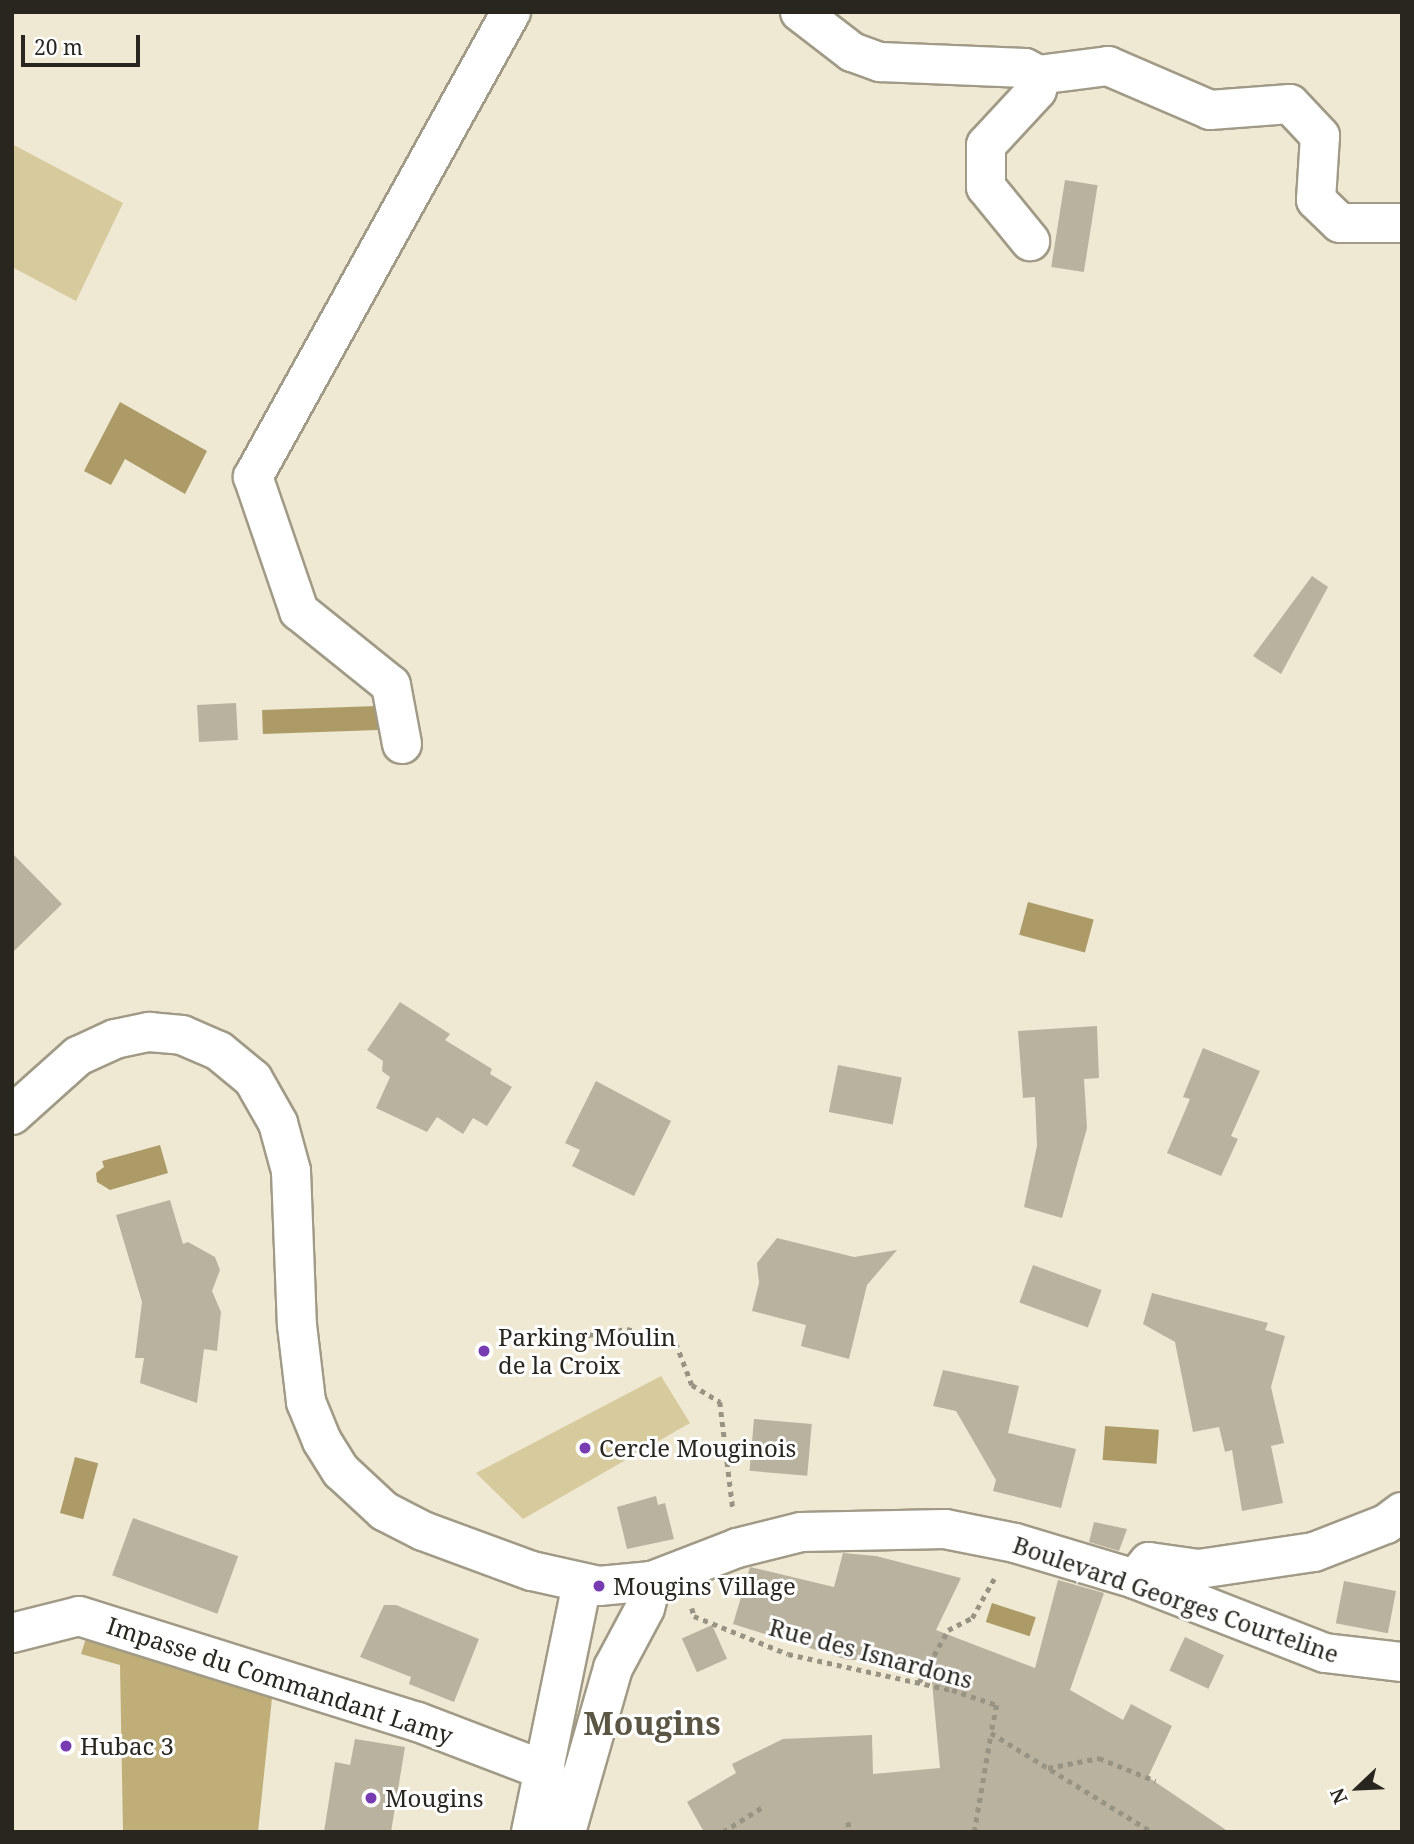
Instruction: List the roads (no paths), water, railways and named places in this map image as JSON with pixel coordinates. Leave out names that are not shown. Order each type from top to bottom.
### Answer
[{"type":"street","points":[[402,744],[391,685],[299,611],[253,477],[510,12]]},
{"type":"street","points":[[800,12],[852,52],[880,62],[1026,68],[1038,75],[1108,66],[1210,110],[1290,104],[1320,136],[1316,200],[1340,223],[1402,223]]},
{"type":"street","points":[[1030,241],[986,187],[986,145],[1037,90],[1038,75]]},
{"type":"street","name":"Boulevard Georges Courteline","points":[[12,1115],[78,1056],[115,1039],[149,1032],[182,1035],[219,1051],[253,1079],[278,1124],[291,1171],[297,1325],[306,1402],[322,1441],[341,1471],[384,1511],[423,1531],[532,1571],[582,1584],[669,1576],[737,1548],[801,1532],[945,1529],[1015,1543],[1135,1579],[1325,1653],[1402,1662]]},
{"type":"street","points":[[1135,1579],[1149,1562],[1199,1569],[1314,1552],[1386,1524],[1402,1512]]},
{"type":"street","points":[[544,1825],[613,1668],[645,1608],[669,1576]]},
{"type":"street","points":[[544,1825],[546,1771],[582,1584]]},
{"type":"street","name":"Impasse du Commandant Lamy","points":[[12,1633],[79,1616],[418,1722],[546,1771]]},
{"type":"street","points":[[503,1832],[544,1825]]},
{"type":"place","name":"Parking Moulin de la Croix","points":[[484,1351]]},
{"type":"place","name":"Cercle Mouginois","points":[[585,1448]]},
{"type":"place","name":"Mougins Village","points":[[599,1586]]},
{"type":"place","name":"Hubac 3","points":[[66,1746]]},
{"type":"place","name":"Mougins","points":[[371,1798]]},
{"type":"district","name":"Mougins","points":[[652,1723]]}]
